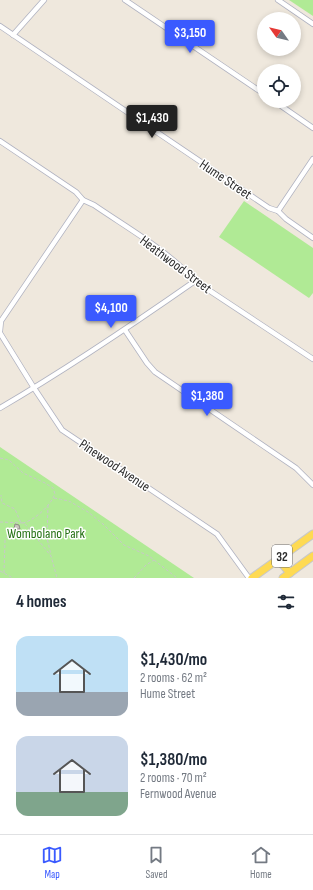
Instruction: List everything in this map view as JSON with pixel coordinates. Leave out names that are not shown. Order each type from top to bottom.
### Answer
[{"type":"main road","name":"32","points":[[250,578],[313,534]]},
{"type":"main road","name":"32","points":[[283,578],[313,556]]},
{"type":"main road","points":[[278,559],[290,573]]},
{"type":"street","points":[[13,34],[44,0]]},
{"type":"street","points":[[125,0],[257,89]]},
{"type":"street","points":[[278,0],[313,24]]},
{"type":"street","name":"Hume Street","points":[[0,26],[269,208],[278,211],[286,219],[313,238]]},
{"type":"street","points":[[284,108],[313,128]]},
{"type":"street","name":"Heathwood Street","points":[[0,141],[76,192],[83,200],[94,205],[161,251],[186,271],[195,281],[313,359]]},
{"type":"street","points":[[278,211],[313,159]]},
{"type":"street","name":"Pinewood Avenue","points":[[83,200],[2,321],[0,332],[34,388],[62,430],[217,534],[250,578]]},
{"type":"street","points":[[0,408],[125,330],[195,281]]},
{"type":"street","points":[[125,330],[147,363],[155,372],[296,468],[309,479],[313,485]]},
{"type":"path","points":[[0,458],[9,460],[23,473],[53,488],[55,494],[48,504],[30,521],[23,523],[0,522]]},
{"type":"path","points":[[1,494],[2,503],[15,509],[20,521],[32,532],[51,556]]},
{"type":"path","points":[[53,498],[70,501],[83,509],[96,518],[124,545],[154,560],[177,578]]},
{"type":"path","points":[[48,504],[47,538],[57,578]]},
{"type":"path","points":[[4,573],[5,540],[10,533],[16,530]]},
{"type":"path","points":[[134,578],[146,565],[154,560]]},
{"type":"path","points":[[0,571],[12,578]]},
{"type":"green space","points":[[289,0],[313,0],[313,16]]},
{"type":"green space","points":[[244,201],[313,248],[313,293],[309,298],[219,237]]},
{"type":"green space","name":"Wombolano Park","points":[[0,447],[194,578],[0,578]]},
{"type":"building","points":[[15,524],[19,525],[20,529],[14,529]]}]
